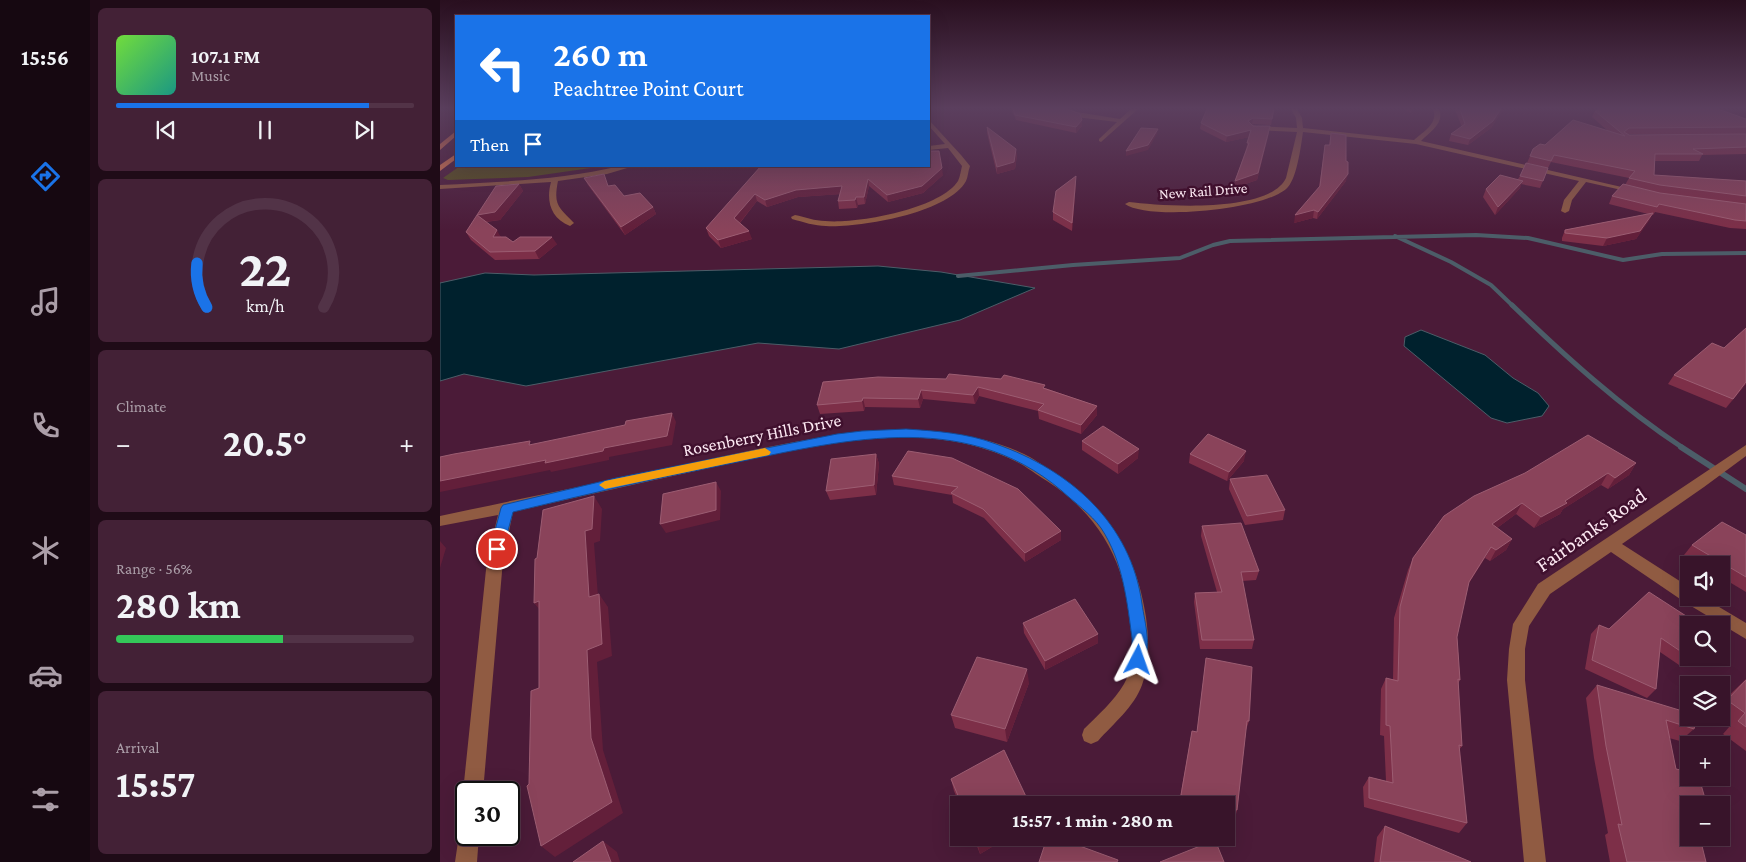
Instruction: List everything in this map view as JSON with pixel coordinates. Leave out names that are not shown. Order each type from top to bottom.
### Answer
[{"type":"main road","points":[[440,169],[455,157]]},
{"type":"street","points":[[795,217],[822,224],[843,224],[882,218],[930,204],[954,189],[965,174],[966,166],[953,149]]},
{"type":"street","name":"New Rail Drive","points":[[1129,204],[1154,208],[1240,205],[1268,197],[1287,184],[1296,149]]},
{"type":"street","points":[[1448,149],[1640,192]]},
{"type":"street","points":[[440,187],[554,180],[626,167]]},
{"type":"street","points":[[554,180],[551,197],[554,208],[570,224]]},
{"type":"street","points":[[1565,211],[1568,200],[1584,180]]},
{"type":"street","name":"Rosenberry Hills Drive","points":[[440,522],[616,483],[862,434],[906,432],[934,434],[991,446],[1025,460],[1054,478],[1094,511],[1106,525],[1119,550],[1129,576],[1139,627],[1140,647],[1133,686],[1091,735]]},
{"type":"street","name":"Fairbanks Road","points":[[1535,862],[1516,680],[1517,649],[1521,624],[1544,588],[1746,449]]},
{"type":"street","points":[[474,781],[495,560],[507,508]]},
{"type":"street","points":[[1609,543],[1680,589]]},
{"type":"street","points":[[1705,606],[1746,632]]},
{"type":"street","points":[[466,862],[468,846]]},
{"type":"shaded area","points":[[459,167],[598,167],[528,177],[448,180],[443,178]]},
{"type":"water","points":[[878,266],[941,272],[1035,288],[960,320],[839,349],[758,343],[526,386],[464,374],[440,381],[440,283],[485,273],[534,275]]},
{"type":"water","points":[[1421,330],[1485,355],[1513,378],[1538,393],[1549,406],[1542,416],[1507,423],[1491,418],[1404,346],[1405,337]]},
{"type":"building","points":[[993,149],[1016,149],[1014,162],[997,167]]},
{"type":"building","points":[[1247,149],[1264,149],[1258,173],[1235,181]]},
{"type":"building","points":[[1324,149],[1346,149],[1348,174],[1318,212],[1314,210],[1295,215],[1320,186]]},
{"type":"building","points":[[1533,149],[1693,149],[1703,154],[1655,154],[1654,175],[1746,181],[1746,196],[1660,185],[1629,178],[1635,171],[1554,155],[1551,161],[1530,156]]},
{"type":"building","points":[[930,151],[939,151],[942,168],[922,186],[887,195],[868,179],[864,197],[856,197],[855,200],[838,201],[842,186],[796,190],[765,200],[755,194],[734,218],[749,231],[718,240],[706,228],[760,167],[930,167]]},
{"type":"building","points":[[1526,163],[1548,168],[1543,181],[1520,176]]},
{"type":"building","points":[[604,174],[608,186],[615,185],[624,196],[640,193],[653,207],[621,227],[584,178]]},
{"type":"building","points":[[1500,175],[1523,181],[1498,207],[1486,189]]},
{"type":"building","points":[[1076,176],[1072,223],[1053,212],[1056,191]]},
{"type":"building","points":[[519,184],[495,212],[477,215],[496,186]]},
{"type":"building","points":[[1623,184],[1660,193],[1746,204],[1746,221],[1659,204],[1657,207],[1612,196]]},
{"type":"building","points":[[1653,213],[1640,231],[1607,238],[1565,233],[1565,230]]},
{"type":"building","points":[[477,215],[497,230],[493,237],[506,237],[513,242],[520,237],[552,237],[535,251],[490,252],[466,232]]},
{"type":"building","points":[[1746,328],[1746,382],[1733,399],[1674,375],[1712,343],[1724,348]]},
{"type":"building","points":[[949,374],[1001,379],[1004,375],[1045,385],[1043,388],[1097,406],[1081,425],[1038,410],[1044,404],[978,387],[973,395],[921,390],[918,399],[863,398],[862,401],[817,405],[823,382],[878,377],[946,379]]},
{"type":"building","points":[[672,413],[667,436],[604,448],[603,451],[545,463],[546,460],[440,481],[440,457],[530,441],[529,445],[625,425],[626,421]]},
{"type":"building","points":[[1103,426],[1139,449],[1118,464],[1082,441]]},
{"type":"building","points":[[1208,434],[1246,451],[1229,472],[1190,454]]},
{"type":"building","points":[[1588,435],[1636,463],[1615,478],[1608,473],[1565,501],[1567,503],[1541,517],[1522,503],[1492,524],[1512,539],[1496,550],[1491,547],[1469,582],[1457,637],[1462,746],[1459,745],[1467,823],[1369,798],[1369,777],[1393,783],[1390,726],[1386,725],[1386,678],[1398,681],[1400,607],[1413,558],[1444,516],[1474,496],[1525,473]]},
{"type":"building","points":[[908,451],[952,458],[1018,489],[1061,531],[1025,553],[983,509],[951,493],[958,487],[892,476]]},
{"type":"building","points":[[876,454],[874,485],[826,491],[831,459]]},
{"type":"building","points":[[1267,475],[1285,510],[1247,516],[1230,479]]},
{"type":"building","points":[[716,482],[716,510],[660,524],[663,494]]},
{"type":"building","points":[[594,496],[592,529],[585,531],[589,597],[599,594],[602,644],[587,650],[591,738],[612,802],[541,846],[527,786],[529,784],[531,691],[539,688],[539,601],[534,603],[535,559],[537,558],[543,510]]},
{"type":"building","points":[[1722,522],[1746,535],[1746,577],[1730,568],[1730,556],[1711,556],[1692,545]]},
{"type":"building","points":[[1241,523],[1259,571],[1241,572],[1254,640],[1202,640],[1195,593],[1222,592],[1202,526]]},
{"type":"building","points":[[1649,592],[1686,616],[1680,616],[1680,651],[1661,638],[1656,689],[1592,660],[1599,625],[1609,629]]},
{"type":"building","points":[[1075,599],[1098,634],[1045,661],[1023,623]]},
{"type":"building","points":[[977,657],[1027,669],[1005,729],[951,715]]},
{"type":"building","points":[[1206,658],[1252,667],[1249,721],[1247,721],[1237,810],[1235,809],[1235,796],[1181,795],[1192,731],[1197,732]]},
{"type":"building","points":[[1746,680],[1746,727],[1738,721],[1745,713],[1730,702],[1730,697]]},
{"type":"building","points":[[1597,685],[1680,710],[1680,724],[1666,720],[1676,769],[1680,770],[1680,786],[1701,786],[1704,796],[1680,796],[1680,846],[1702,846],[1706,862],[1627,862],[1618,824],[1622,825],[1606,746]]},
{"type":"building","points":[[1004,750],[1026,796],[958,796],[951,779]]},
{"type":"building","points":[[1385,826],[1471,862],[1380,862]]},
{"type":"building","points":[[603,841],[611,862],[573,862]]},
{"type":"building","points":[[1044,846],[1080,846],[1118,860],[1117,862],[1039,862]]},
{"type":"building","points":[[1200,846],[1217,846],[1224,862],[1160,862]]},
{"type":"waterway","points":[[1397,237],[1476,235],[1528,238],[1623,260],[1662,254],[1746,253]]},
{"type":"waterway","points":[[958,276],[1073,265],[1180,258],[1213,245],[1230,241],[1397,237]]},
{"type":"waterway","points":[[1397,237],[1451,262],[1491,285],[1513,306]]},
{"type":"waterway","points":[[1512,305],[1594,380],[1638,416],[1683,448]]},
{"type":"waterway","points":[[1681,447],[1746,489]]},
{"type":"slow traffic","points":[[605,485],[765,452]]},
{"type":"route","points":[[497,549],[507,508],[616,483],[837,438],[862,434],[906,432],[948,436],[991,446],[1025,460],[1054,478],[1094,511],[1106,525],[1119,550],[1129,576],[1134,597],[1139,627],[1140,647],[1138,660]]}]
